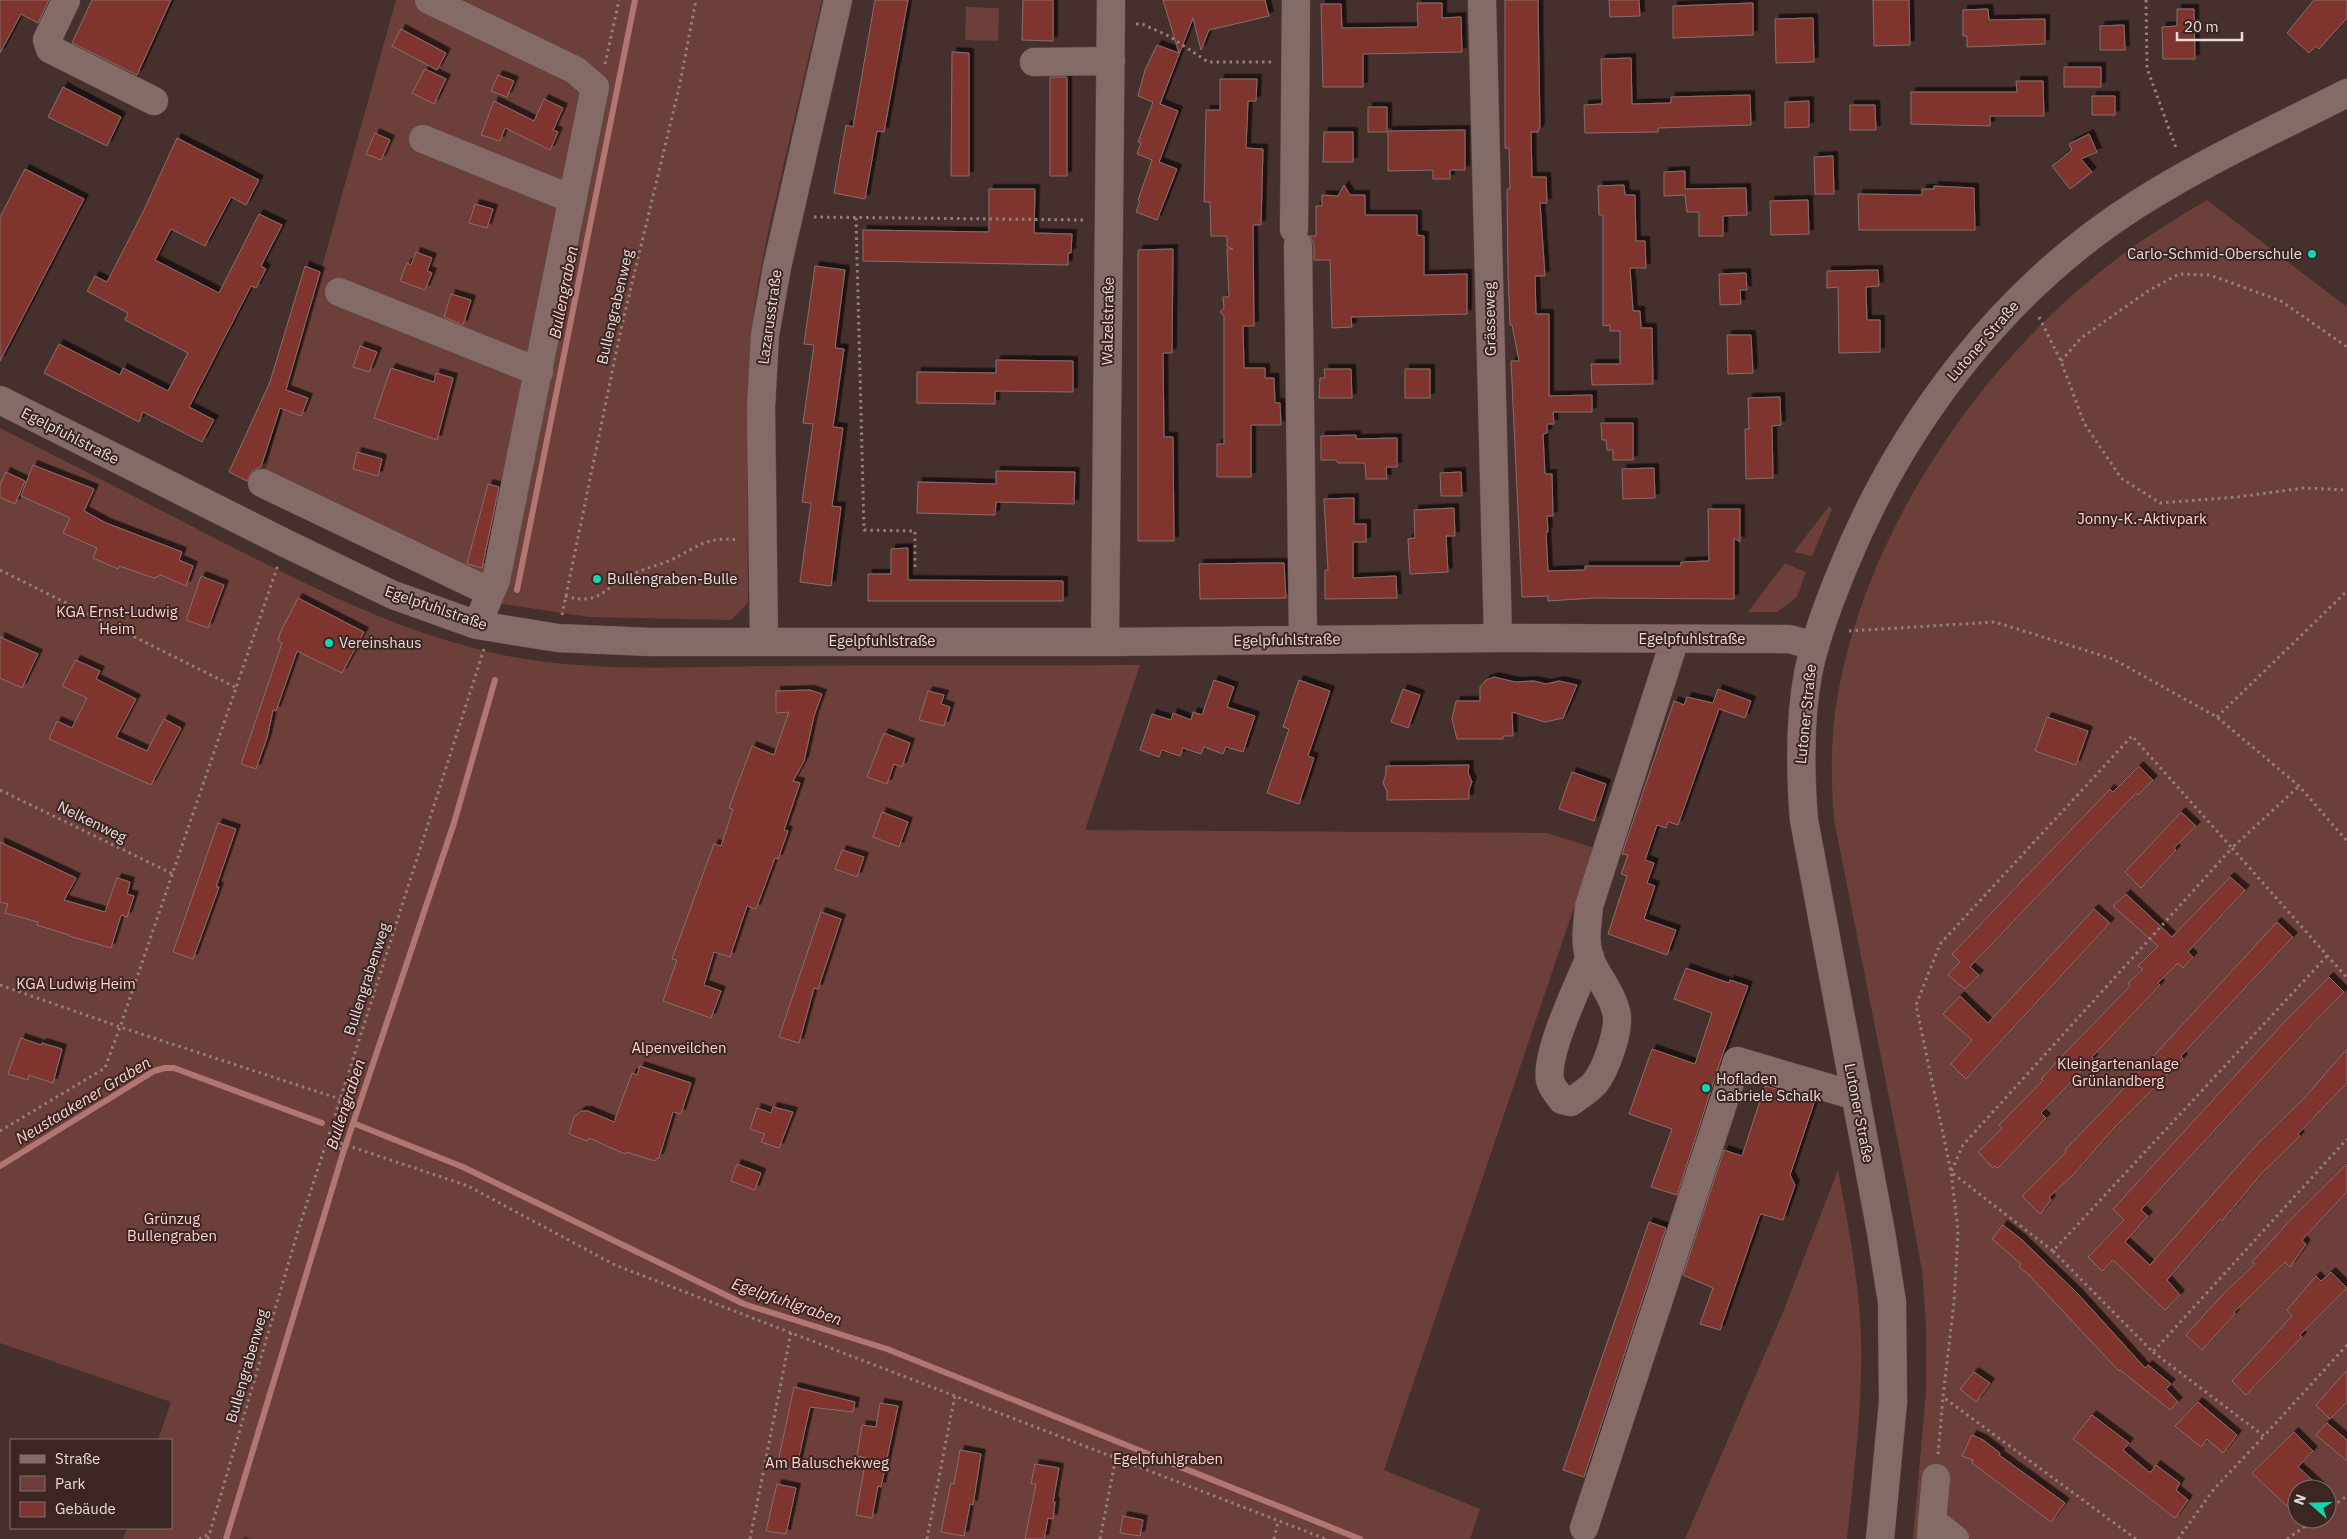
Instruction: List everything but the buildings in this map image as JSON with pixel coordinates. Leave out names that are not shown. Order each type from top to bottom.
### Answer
[{"type":"street","points":[[66,0],[47,40],[50,49],[154,101]]},
{"type":"street","points":[[430,0],[575,70],[595,87],[539,372],[496,580],[490,592],[484,626]]},
{"type":"street","name":"Lazarusstraße","points":[[764,640],[761,408],[765,335],[777,267],[838,0]]},
{"type":"street","name":"Walzelstraße","points":[[1105,642],[1111,0]]},
{"type":"street","points":[[1296,0],[1296,237],[1303,640]]},
{"type":"street","name":"Grässeweg","points":[[1482,0],[1498,638]]},
{"type":"street","points":[[1034,62],[1111,60]]},
{"type":"street","name":"Lutoner Straße","points":[[1880,1539],[1893,1402],[1892,1302],[1856,1096],[1804,820],[1800,773],[1801,744],[1808,676],[1815,646],[1860,527],[1892,465],[1942,388],[2003,316],[2059,264],[2135,205],[2242,146],[2347,93]]},
{"type":"street","points":[[423,139],[572,198]]},
{"type":"street","points":[[339,292],[539,372]]},
{"type":"street","name":"Egelpfuhlstraße","points":[[0,400],[392,595],[484,626],[558,638],[650,642],[764,640],[1105,642],[1498,638],[1789,639],[1815,646]]},
{"type":"street","points":[[262,483],[490,592]]},
{"type":"street","points":[[1590,957],[1586,939],[1589,906],[1675,639]]},
{"type":"street","points":[[1584,1528],[1737,1061],[1856,1096]]},
{"type":"street","points":[[1936,1478],[1932,1530],[1955,1539]]},
{"type":"path","points":[[595,87],[602,78],[619,0]]},
{"type":"path","name":"Bullengrabenweg","points":[[561,620],[620,329],[679,88],[696,0]]},
{"type":"path","points":[[2146,0],[2147,68],[2176,148]]},
{"type":"path","points":[[1134,24],[1142,24],[1169,36],[1208,62],[1296,62]]},
{"type":"path","points":[[812,217],[1109,221]]},
{"type":"path","points":[[856,218],[864,530],[916,531],[914,568]]},
{"type":"path","points":[[2061,361],[2081,338],[2148,291],[2179,274],[2210,275],[2281,301],[2347,347]]},
{"type":"path","points":[[2040,317],[2061,361],[2084,423],[2121,478],[2160,503],[2237,497],[2304,488],[2347,490]]},
{"type":"path","points":[[566,596],[582,601],[597,597],[634,573],[672,559],[703,542],[718,539],[743,540]]},
{"type":"path","points":[[0,1131],[106,1068],[285,543]]},
{"type":"path","points":[[0,570],[237,688]]},
{"type":"path","points":[[2217,717],[2347,591]]},
{"type":"path","points":[[1849,631],[1995,622],[2113,659],[2217,717],[2299,786],[2347,842]]},
{"type":"path","name":"Bullengrabenweg","points":[[208,1539],[280,1289],[484,626]]},
{"type":"path","points":[[1936,1478],[1954,1302],[1958,1232],[1951,1172],[1916,1005],[1940,944],[2132,736],[2347,978]]},
{"type":"path","points":[[1951,1172],[1963,1145],[2232,848],[2299,786]]},
{"type":"path","name":"Nelkenweg","points":[[0,790],[173,874]]},
{"type":"path","points":[[2054,1251],[2327,956]]},
{"type":"path","points":[[0,985],[120,1027],[340,1099]]},
{"type":"path","points":[[2153,1352],[2347,1139]]},
{"type":"path","points":[[327,1141],[344,1150]]},
{"type":"path","points":[[327,1141],[468,1186],[615,1265],[1326,1539]]},
{"type":"path","points":[[1951,1172],[2054,1251],[2153,1352],[2264,1436]]},
{"type":"path","points":[[750,1539],[791,1332]]},
{"type":"path","points":[[2178,1539],[2214,1489],[2347,1345]]},
{"type":"path","points":[[927,1539],[955,1395]]},
{"type":"path","points":[[1943,1398],[2136,1539]]},
{"type":"path","points":[[1100,1539],[1116,1457]]},
{"type":"path","points":[[1274,1539],[1278,1522]]},
{"type":"path","points":[[2287,1539],[2301,1529]]},
{"type":"path","points":[[198,1539],[209,1534]]},
{"type":"green space","points":[[396,0],[822,0],[766,241],[755,303],[747,405],[748,603],[731,620],[589,617],[497,603],[262,483]]},
{"type":"green space","points":[[966,7],[999,8],[998,41],[965,40]]},
{"type":"green space","points":[[2207,200],[2347,307],[2347,1539],[1913,1539],[1926,1392],[1926,1323],[1922,1271],[1834,820],[1832,757],[1835,710],[1853,633],[1874,573],[1901,515],[1934,458],[1971,404],[2013,354],[2058,309],[2105,268],[2155,232]]},
{"type":"green space","points":[[0,428],[281,572],[345,602],[443,639],[513,657],[585,666],[658,668],[1140,665],[1085,830],[1547,833],[1594,848],[1384,1470],[1480,1509],[1470,1539],[251,1539],[245,1536],[243,1539],[123,1539],[127,1529],[172,1529],[172,1439],[158,1439],[171,1402],[0,1343]]},
{"type":"green space","points":[[1829,506],[1832,509],[1812,556],[1794,552]]},
{"type":"green space","points":[[1785,563],[1806,572],[1797,597],[1777,612],[1748,612]]},
{"type":"green space","points":[[1838,1170],[1855,1274],[1861,1337],[1859,1413],[1847,1539],[1685,1539],[1783,1312]]},
{"type":"waterway","name":"Bullengraben","points":[[517,590],[635,0]]},
{"type":"waterway","name":"Bullengraben","points":[[226,1539],[343,1153],[454,823],[495,680]]},
{"type":"waterway","name":"Neustaakener Graben","points":[[0,1166],[154,1071],[165,1068],[174,1068],[322,1123]]},
{"type":"waterway","name":"Egelpfuhlgraben","points":[[353,1123],[463,1167],[744,1304],[887,1349],[1360,1539]]},
{"type":"place","name":"Carlo-Schmid-Oberschule","points":[[2312,254]]},
{"type":"place","name":"Bullengraben-Bulle","points":[[597,579]]},
{"type":"place","name":"Vereinshaus","points":[[329,643]]},
{"type":"place","name":"Hofladen Gabriele Schalk","points":[[1706,1088]]},
{"type":"park label","name":"Jonny-K.-Aktivpark","points":[[2142,519]]},
{"type":"park label","name":"KGA Ernst-Ludwig Heim","points":[[117,620]]},
{"type":"park label","name":"KGA Ludwig Heim","points":[[76,984]]},
{"type":"park label","name":"Alpenveilchen","points":[[679,1048]]},
{"type":"park label","name":"Kleingartenanlage Grünlandberg","points":[[2118,1072]]},
{"type":"park label","name":"Grünzug Bullengraben","points":[[172,1228]]},
{"type":"park label","name":"Am Baluschekweg","points":[[827,1463]]}]
